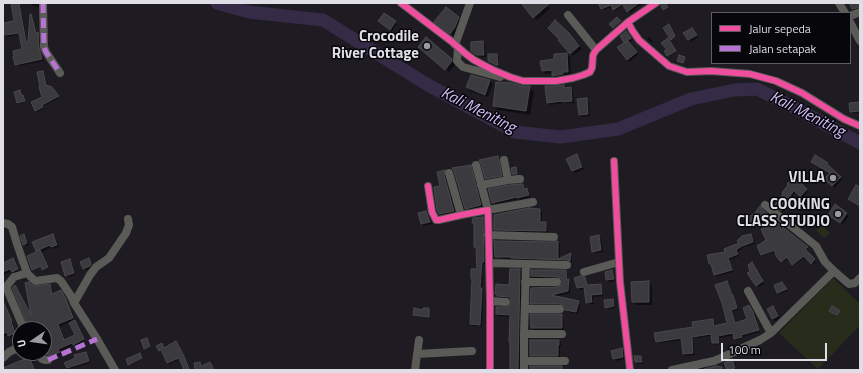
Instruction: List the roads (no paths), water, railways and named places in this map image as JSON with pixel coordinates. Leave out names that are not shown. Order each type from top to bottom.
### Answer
[{"type":"street","points":[[42,3],[44,47],[60,73]]},
{"type":"street","points":[[401,3],[474,60],[510,77],[523,81],[556,81],[587,74],[592,68],[593,55],[596,50],[628,22],[656,3]]},
{"type":"street","points":[[470,3],[456,46],[457,61],[463,67],[500,77]]},
{"type":"street","points":[[839,3],[844,12]]},
{"type":"street","points":[[568,15],[596,50]]},
{"type":"street","points":[[628,22],[639,40],[669,66],[687,72],[711,71],[750,74],[776,81],[802,92],[844,119],[860,126]]},
{"type":"street","points":[[851,24],[860,41]]},
{"type":"street","points":[[504,160],[508,180]]},
{"type":"street","points":[[614,161],[621,295],[630,370]]},
{"type":"street","points":[[476,165],[488,210],[490,370]]},
{"type":"street","points":[[449,173],[461,215]]},
{"type":"street","points":[[481,185],[520,179]]},
{"type":"street","points":[[428,186],[432,212],[436,220],[533,202]]},
{"type":"street","points":[[765,205],[816,246],[825,262],[849,284],[855,283],[860,278]]},
{"type":"street","points":[[74,303],[93,271],[109,258],[126,233],[129,225],[128,219]]},
{"type":"street","points":[[3,223],[12,227],[27,273],[35,281],[57,278],[61,280],[115,370]]},
{"type":"street","points":[[488,235],[554,237]]},
{"type":"street","points":[[584,272],[619,262]]},
{"type":"street","points":[[489,263],[567,265]]},
{"type":"street","points":[[524,370],[526,264]]},
{"type":"street","points":[[672,370],[695,368],[721,358],[772,333],[834,271]]},
{"type":"street","points":[[21,321],[6,287],[14,277],[27,273]]},
{"type":"street","points":[[525,282],[557,282]]},
{"type":"street","points":[[748,292],[772,333]]},
{"type":"street","points":[[490,301],[506,302]]},
{"type":"street","points":[[525,309],[560,309]]},
{"type":"street","points":[[524,334],[562,334]]},
{"type":"street","points":[[415,370],[419,340]]},
{"type":"street","points":[[3,358],[12,351]]},
{"type":"street","points":[[417,354],[472,351]]},
{"type":"street","points":[[524,361],[565,361]]},
{"type":"waterway","name":"Kali Meniting","points":[[217,3],[249,12],[323,20],[428,85],[515,132],[561,137],[618,129],[691,99],[734,90],[757,89],[860,143]]},
{"type":"place","name":"Crocodile River Cottage","points":[[427,46]]},
{"type":"place","name":"VILLA","points":[[833,178]]},
{"type":"place","name":"COOKING CLASS STUDIO","points":[[838,214]]}]
